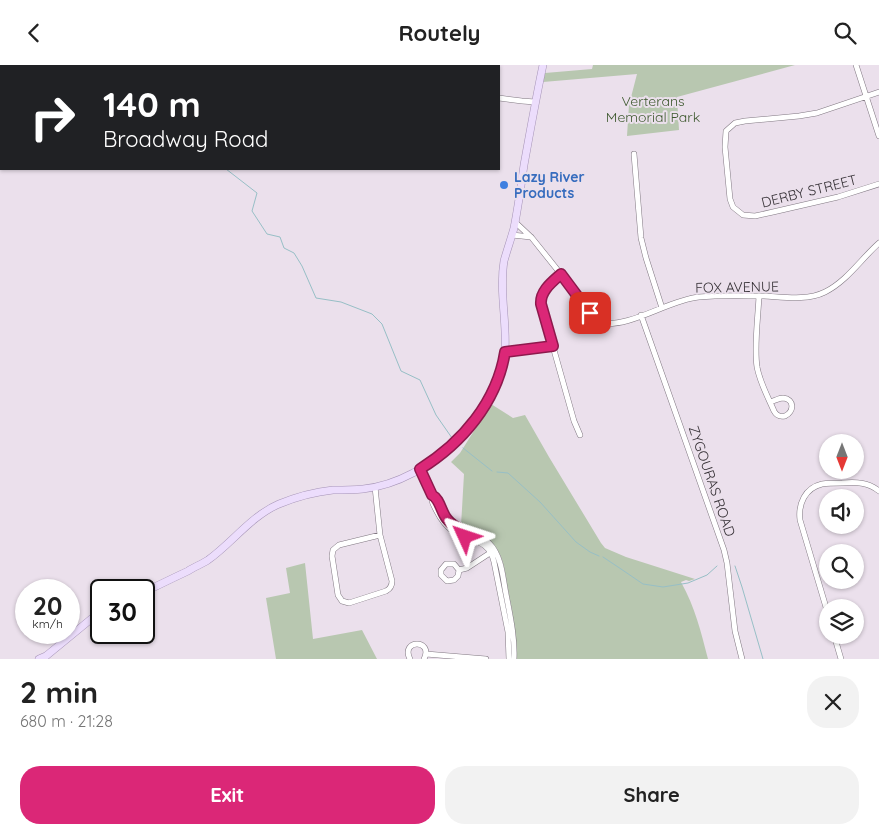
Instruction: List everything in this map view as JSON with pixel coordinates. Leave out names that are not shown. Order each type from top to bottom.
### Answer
[{"type":"main road","points":[[155,587],[207,561],[254,520],[276,505],[302,495],[331,490],[375,487],[396,481],[420,469],[440,456],[464,435],[476,419],[488,400],[503,365],[505,352],[502,275],[515,222],[543,65]]},
{"type":"main road","points":[[39,659],[90,620]]},
{"type":"street","points":[[856,65],[879,136]]},
{"type":"street","points":[[866,97],[879,93]]},
{"type":"street","points":[[500,97],[535,102]]},
{"type":"street","name":"DERBY STREET","points":[[866,97],[817,113],[735,123],[726,131],[725,147],[730,199],[733,207],[744,215],[755,216],[838,197],[879,184]]},
{"type":"street","points":[[634,154],[642,238],[646,258],[662,308]]},
{"type":"street","name":"FOX AVENUE","points":[[515,222],[532,237],[600,323],[608,325],[625,321],[686,299],[700,297],[811,297],[824,293],[849,275],[879,243]]},
{"type":"street","points":[[512,235],[532,237]]},
{"type":"street","points":[[561,274],[546,288],[541,298],[541,304],[574,421],[580,435]]},
{"type":"street","points":[[759,296],[757,360],[759,375],[770,402]]},
{"type":"street","name":"ZYGOURAS ROAD","points":[[641,315],[724,550],[735,631],[742,659]]},
{"type":"street","points":[[505,352],[553,346]]},
{"type":"street","points":[[420,469],[432,495],[431,500],[442,521],[451,530],[466,534],[493,551],[494,562],[514,637],[514,659]]},
{"type":"street","points":[[824,599],[800,520],[799,510],[802,500],[813,488],[828,483],[862,483],[879,491]]},
{"type":"street","points":[[375,487],[380,535],[392,581],[391,588],[349,603],[342,601],[338,595],[332,556],[333,550],[339,545],[380,535]]},
{"type":"street","points":[[459,570],[493,551]]},
{"type":"street","points":[[506,608],[509,659]]},
{"type":"street","points":[[410,659],[408,651],[415,644],[423,645],[425,657],[486,659]]},
{"type":"street","points":[[837,644],[841,659]]},
{"type":"green space","name":"Verterans Memorial Park","points":[[593,65],[795,65],[677,97],[679,130],[627,136],[629,105],[637,74],[543,82],[545,73],[592,69]]},
{"type":"green space","points":[[491,404],[513,418],[525,415],[605,548],[626,557],[695,579],[681,582],[694,610],[708,659],[516,659],[514,622],[502,561],[499,552],[489,540],[461,526],[464,474],[451,462],[460,453]]},
{"type":"green space","points":[[305,563],[313,639],[362,630],[377,659],[276,659],[266,598],[290,593],[286,568]]},
{"type":"waterway","points":[[227,170],[257,193],[252,211],[267,234],[280,237],[284,248],[294,253],[316,298],[341,302],[372,314],[382,324],[401,371],[420,380],[436,415],[452,438]]},
{"type":"waterway","points":[[463,448],[492,471]]},
{"type":"waterway","points":[[497,472],[508,473],[540,502],[576,542],[599,556]]},
{"type":"waterway","points":[[603,557],[643,584],[663,587],[688,583],[707,575],[717,566]]},
{"type":"waterway","points":[[735,566],[763,659]]},
{"type":"place","name":"Lazy River Products","points":[[504,185]]},
{"type":"route","points":[[465,537],[467,532],[454,526],[446,518],[436,497],[432,495],[420,469],[431,463],[464,435],[476,419],[498,379],[505,352],[553,346],[541,298],[546,288],[561,274],[590,313]]}]
